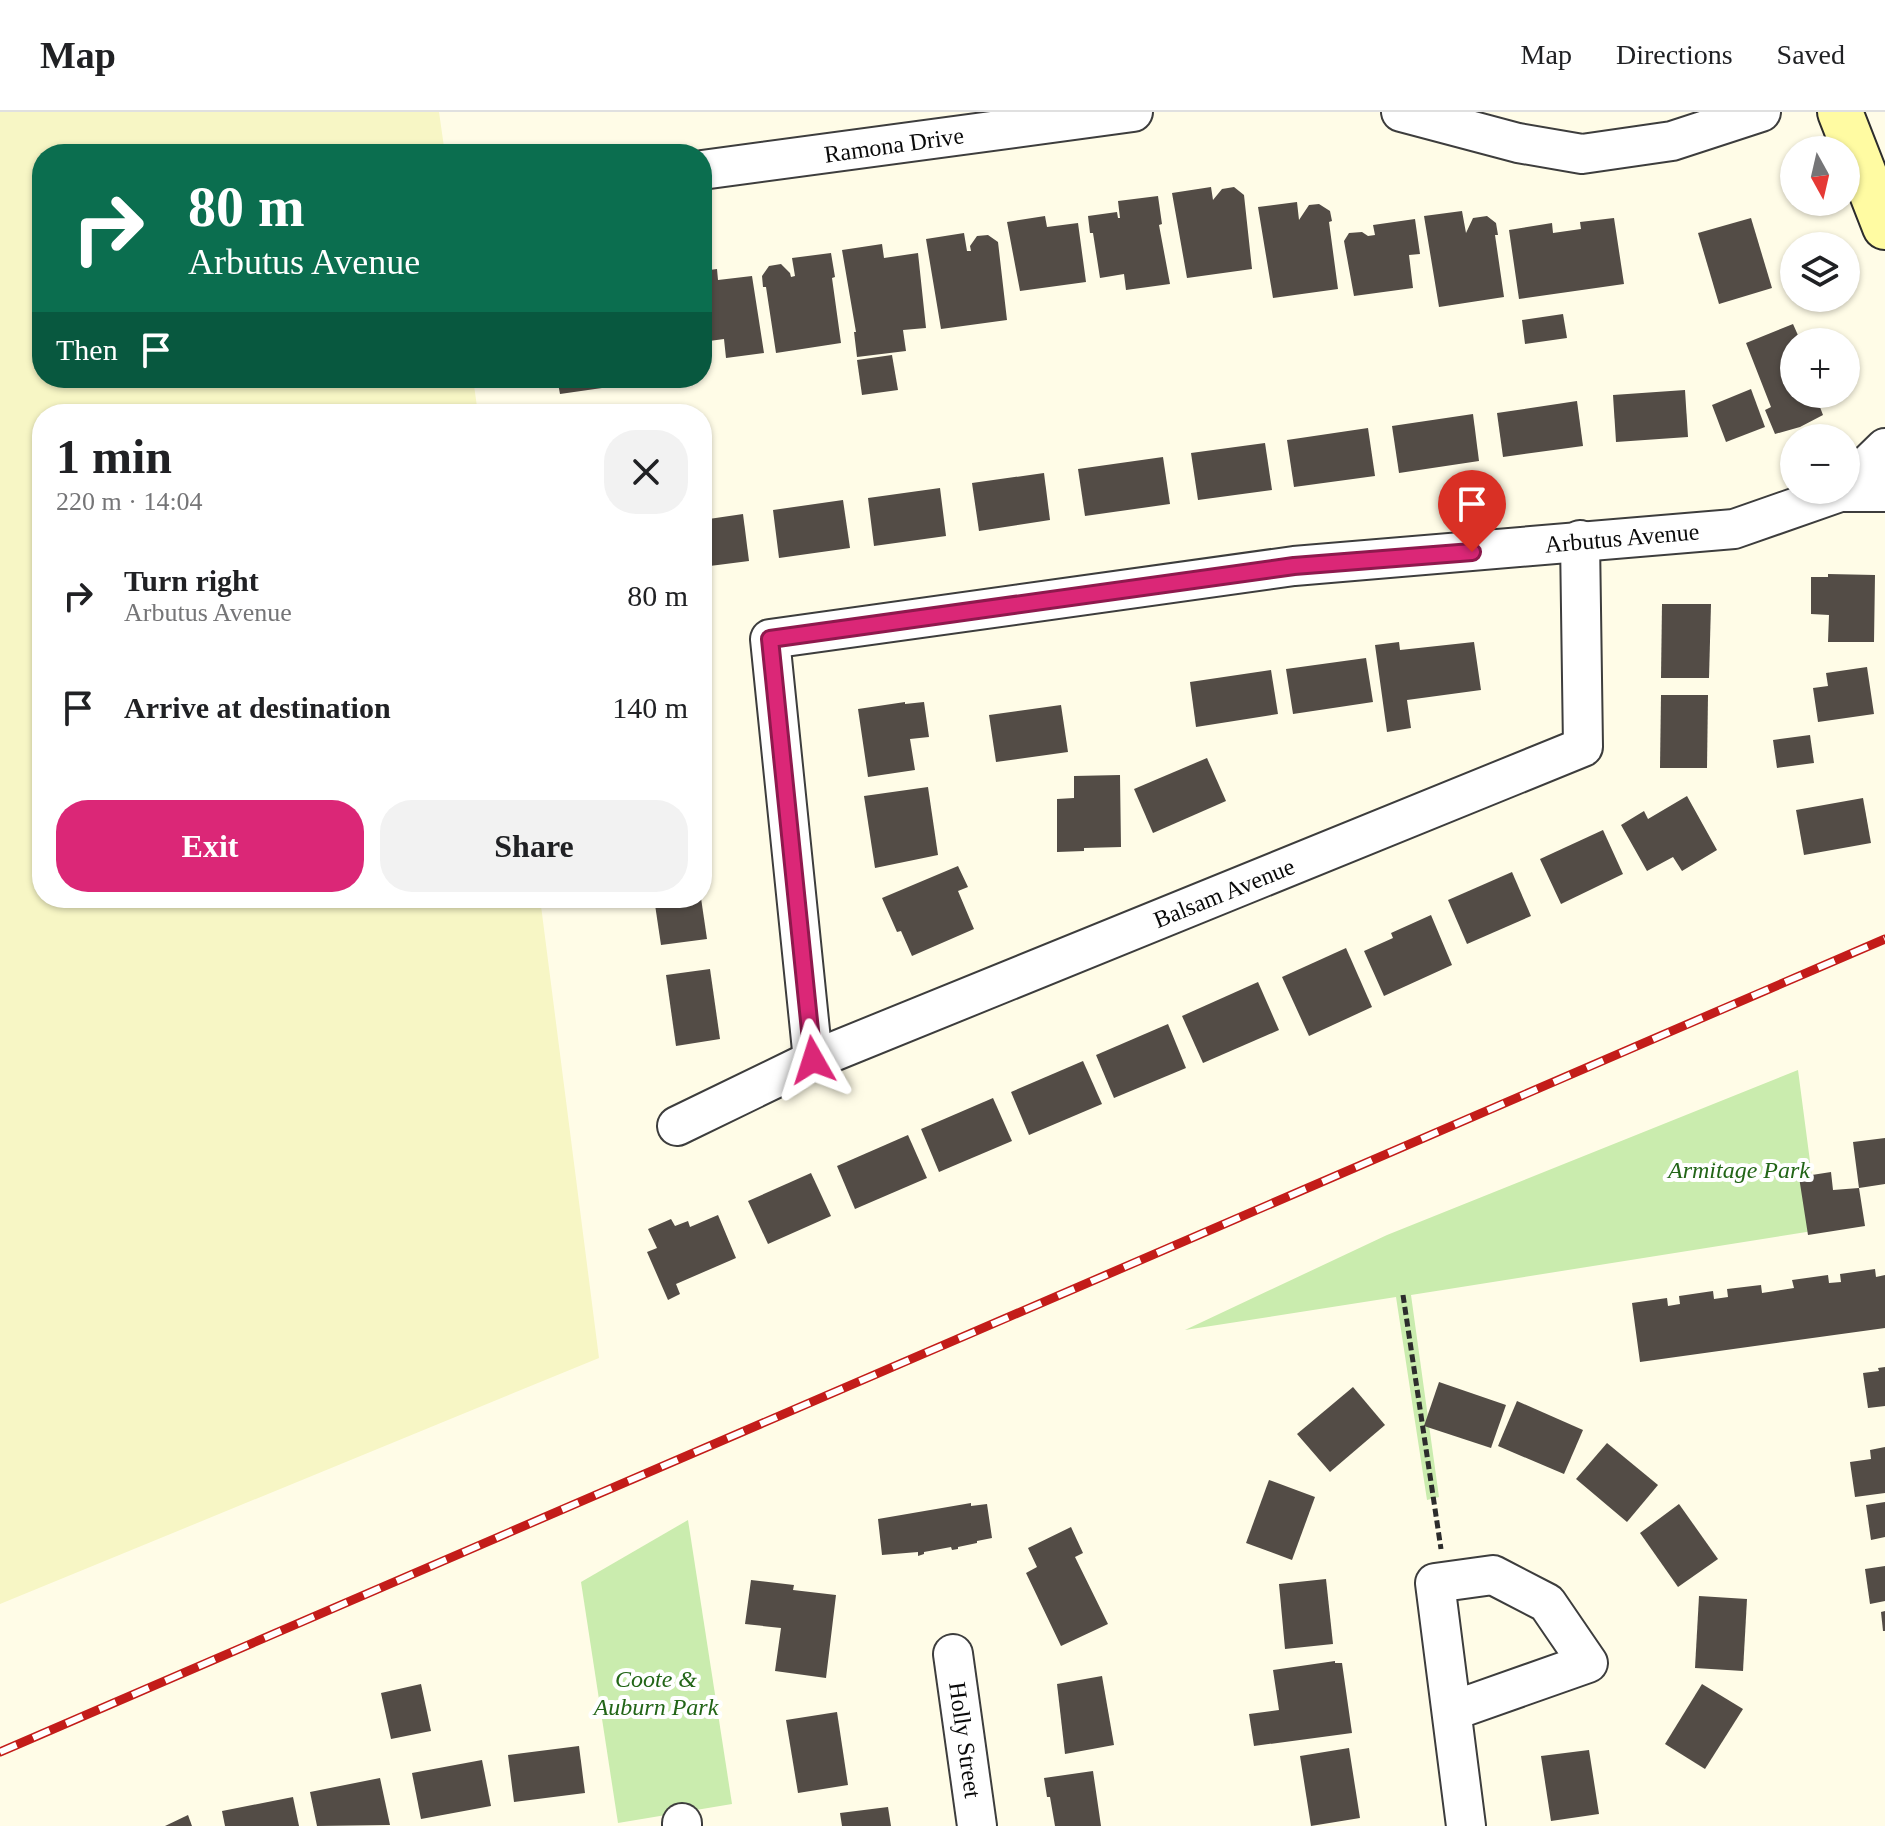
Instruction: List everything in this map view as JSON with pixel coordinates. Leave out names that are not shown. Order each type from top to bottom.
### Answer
[{"type":"street","name":"Ramona Drive","points":[[712,169],[1133,112]]},
{"type":"street","points":[[1401,112],[1518,143],[1582,154],[1672,141],[1761,112]]},
{"type":"street","points":[[1840,112],[1885,227]]},
{"type":"street","name":"Arbutus Avenue","points":[[1860,472],[1885,448]]},
{"type":"street","name":"Arbutus Avenue","points":[[1860,490],[1885,492]]},
{"type":"street","name":"Arbutus Avenue","points":[[813,1060],[770,639],[1294,566],[1734,529],[1802,504]]},
{"type":"street","name":"Balsam Avenue","points":[[677,1126],[813,1060],[1583,747],[1580,540]]},
{"type":"street","points":[[1452,1711],[1588,1663],[1547,1603],[1493,1575],[1435,1583],[1466,1826]]},
{"type":"street","name":"Holly Street","points":[[953,1654],[977,1826]]},
{"type":"path","points":[[1403,1295],[1446,1581]]},
{"type":"green space","points":[[0,112],[439,112],[444,144],[32,144],[32,388],[474,388],[477,404],[32,404],[32,908],[541,908],[599,1358],[0,1604]]},
{"type":"green space","name":"Armitage Park","points":[[1798,1070],[1819,1230],[1411,1295],[1439,1497],[1427,1500],[1396,1297],[1185,1330],[1387,1235]]},
{"type":"green space","name":"Coote & Auburn Park","points":[[688,1520],[732,1804],[618,1823],[581,1582]]},
{"type":"building","points":[[1211,187],[1213,200],[1222,189],[1234,187],[1244,195],[1252,269],[1187,278],[1172,193]]},
{"type":"building","points":[[1158,196],[1162,224],[1159,225],[1170,284],[1126,290],[1124,274],[1100,278],[1088,216],[1117,212],[1120,218],[1118,201]]},
{"type":"building","points":[[1297,202],[1299,220],[1309,205],[1319,204],[1330,211],[1338,289],[1273,298],[1258,207]]},
{"type":"building","points":[[1462,211],[1466,233],[1473,218],[1487,216],[1496,223],[1504,297],[1439,307],[1424,216]]},
{"type":"building","points":[[1045,216],[1047,227],[1078,223],[1086,282],[1020,291],[1007,222]]},
{"type":"building","points":[[1614,218],[1624,284],[1519,299],[1509,230],[1552,223],[1553,233],[1581,229],[1580,222]]},
{"type":"building","points":[[1751,218],[1772,288],[1719,304],[1698,233]]},
{"type":"building","points":[[1415,219],[1420,254],[1409,255],[1413,288],[1354,296],[1344,241],[1349,233],[1375,235],[1373,225]]},
{"type":"building","points":[[964,233],[967,251],[971,251],[970,246],[977,236],[988,235],[998,242],[1007,320],[941,329],[926,239]]},
{"type":"building","points":[[882,244],[884,258],[918,253],[926,328],[903,330],[906,351],[857,357],[856,332],[842,250]]},
{"type":"building","points":[[831,253],[841,343],[776,353],[762,276],[769,266],[781,264],[791,277],[795,276],[792,258]]},
{"type":"building","points":[[717,269],[718,280],[752,276],[764,353],[726,358],[724,339],[712,341],[712,270]]},
{"type":"building","points":[[1563,314],[1567,338],[1525,344],[1522,320]]},
{"type":"building","points":[[1780,329],[1780,408],[1820,408],[1823,415],[1806,424],[1780,424],[1780,433],[1775,434],[1765,410],[1771,407],[1746,343]]},
{"type":"building","points":[[892,355],[898,390],[862,395],[857,360]]},
{"type":"building","points":[[559,388],[602,388],[560,394]]},
{"type":"building","points":[[1751,389],[1765,427],[1726,442],[1712,405]]},
{"type":"building","points":[[1685,390],[1688,437],[1616,442],[1613,395]]},
{"type":"building","points":[[1577,401],[1583,446],[1503,457],[1497,413]]},
{"type":"building","points":[[1473,414],[1479,461],[1399,473],[1392,426]]},
{"type":"building","points":[[1368,428],[1375,476],[1294,487],[1287,440]]},
{"type":"building","points":[[1265,443],[1272,490],[1198,500],[1191,453]]},
{"type":"building","points":[[1163,457],[1170,504],[1085,516],[1078,469]]},
{"type":"building","points":[[1044,473],[1050,520],[979,531],[972,483]]},
{"type":"building","points":[[940,488],[946,536],[874,546],[868,498]]},
{"type":"building","points":[[843,500],[850,548],[779,558],[773,510]]},
{"type":"building","points":[[743,514],[749,561],[712,566],[712,519]]},
{"type":"building","points":[[1828,574],[1875,575],[1874,642],[1828,642],[1829,615],[1811,614],[1811,577],[1828,577]]},
{"type":"building","points":[[1662,604],[1711,604],[1709,678],[1661,678]]},
{"type":"building","points":[[1399,642],[1400,650],[1474,642],[1481,690],[1407,700],[1411,728],[1387,732],[1375,645]]},
{"type":"building","points":[[1366,658],[1373,702],[1293,714],[1286,669]]},
{"type":"building","points":[[1867,667],[1874,714],[1818,722],[1813,688],[1828,686],[1826,673]]},
{"type":"building","points":[[1271,670],[1278,714],[1196,727],[1190,682]]},
{"type":"building","points":[[1661,695],[1708,695],[1707,768],[1660,768]]},
{"type":"building","points":[[924,702],[929,737],[910,739],[915,770],[868,777],[858,709]]},
{"type":"building","points":[[1061,705],[1068,752],[996,762],[989,715]]},
{"type":"building","points":[[1810,735],[1814,763],[1777,768],[1773,740]]},
{"type":"building","points":[[1207,758],[1226,801],[1153,833],[1134,789]]},
{"type":"building","points":[[1120,775],[1121,847],[1057,852],[1057,799],[1074,798],[1074,776]]},
{"type":"building","points":[[928,787],[938,855],[875,868],[864,796]]},
{"type":"building","points":[[1687,796],[1717,850],[1682,871],[1673,857],[1647,871],[1621,825],[1644,811],[1648,819]]},
{"type":"building","points":[[1863,798],[1871,843],[1804,855],[1796,810]]},
{"type":"building","points":[[1603,830],[1623,874],[1561,904],[1540,859]]},
{"type":"building","points":[[958,866],[968,887],[958,891],[974,929],[912,956],[882,898]]},
{"type":"building","points":[[1512,872],[1531,916],[1467,944],[1448,900]]},
{"type":"building","points":[[655,908],[702,908],[707,939],[661,945]]},
{"type":"building","points":[[1431,915],[1452,965],[1384,996],[1364,951],[1393,938],[1391,933]]},
{"type":"building","points":[[1346,948],[1372,1007],[1309,1036],[1282,977]]},
{"type":"building","points":[[710,969],[720,1039],[676,1046],[666,975]]},
{"type":"building","points":[[1258,982],[1279,1030],[1203,1063],[1182,1016]]},
{"type":"building","points":[[1168,1024],[1186,1068],[1114,1098],[1096,1055]]},
{"type":"building","points":[[1083,1061],[1102,1104],[1029,1135],[1011,1092]]},
{"type":"building","points":[[993,1098],[1012,1141],[939,1172],[921,1129]]},
{"type":"building","points":[[908,1135],[927,1178],[855,1209],[837,1166]]},
{"type":"building","points":[[1885,1138],[1885,1184],[1859,1188],[1853,1142]]},
{"type":"building","points":[[1831,1172],[1833,1190],[1859,1188],[1865,1226],[1808,1235],[1799,1177]]},
{"type":"building","points":[[811,1173],[831,1216],[768,1244],[748,1201]]},
{"type":"building","points":[[718,1215],[736,1258],[676,1284],[680,1294],[668,1300],[647,1252],[657,1248],[648,1229],[671,1219],[675,1226],[688,1221],[690,1227]]},
{"type":"building","points":[[1875,1269],[1876,1277],[1885,1275],[1885,1328],[1640,1362],[1632,1303],[1667,1298],[1668,1306],[1680,1304],[1679,1296],[1713,1291],[1714,1299],[1728,1297],[1727,1289],[1761,1285],[1762,1293],[1794,1288],[1792,1280],[1828,1275],[1829,1283],[1841,1282],[1840,1274]]},
{"type":"building","points":[[1885,1367],[1885,1406],[1868,1408],[1863,1373]]},
{"type":"building","points":[[1439,1382],[1506,1405],[1491,1448],[1424,1426]]},
{"type":"building","points":[[1353,1387],[1385,1425],[1330,1472],[1297,1434]]},
{"type":"building","points":[[1517,1401],[1583,1430],[1564,1474],[1498,1446]]},
{"type":"building","points":[[1607,1443],[1658,1485],[1627,1522],[1576,1479]]},
{"type":"building","points":[[1885,1447],[1885,1493],[1855,1497],[1850,1462],[1871,1459],[1870,1450]]},
{"type":"building","points":[[1269,1480],[1315,1497],[1292,1560],[1246,1543]]},
{"type":"building","points":[[1885,1502],[1885,1537],[1871,1540],[1866,1505]]},
{"type":"building","points":[[971,1503],[971,1506],[987,1504],[992,1538],[958,1549],[952,1550],[951,1547],[918,1556],[918,1552],[882,1555],[878,1519]]},
{"type":"building","points":[[1679,1504],[1718,1559],[1678,1587],[1640,1533]]},
{"type":"building","points":[[1071,1527],[1083,1553],[1075,1557],[1108,1624],[1061,1646],[1026,1573],[1037,1567],[1028,1548]]},
{"type":"building","points":[[1885,1566],[1885,1601],[1870,1604],[1865,1569]]},
{"type":"building","points":[[1326,1579],[1333,1644],[1285,1649],[1279,1584]]},
{"type":"building","points":[[751,1580],[794,1585],[793,1590],[836,1595],[826,1678],[775,1671],[781,1628],[745,1624]]},
{"type":"building","points":[[1699,1596],[1747,1599],[1743,1671],[1695,1668]]},
{"type":"building","points":[[1885,1611],[1885,1631],[1883,1631],[1881,1612]]},
{"type":"building","points":[[1335,1661],[1342,1663],[1352,1733],[1254,1746],[1249,1714],[1279,1710],[1273,1670]]},
{"type":"building","points":[[1102,1676],[1114,1745],[1065,1754],[1057,1684]]},
{"type":"building","points":[[421,1684],[431,1731],[391,1739],[381,1693]]},
{"type":"building","points":[[1702,1684],[1743,1709],[1705,1769],[1665,1744]]},
{"type":"building","points":[[837,1712],[848,1785],[798,1793],[786,1720]]},
{"type":"building","points":[[579,1746],[585,1793],[514,1802],[508,1755]]},
{"type":"building","points":[[1349,1748],[1360,1818],[1311,1826],[1300,1756]]},
{"type":"building","points":[[1589,1750],[1599,1814],[1551,1821],[1541,1756]]},
{"type":"building","points":[[482,1760],[491,1806],[421,1819],[412,1773]]},
{"type":"building","points":[[1093,1771],[1101,1826],[1055,1826],[1044,1778]]},
{"type":"building","points":[[380,1778],[390,1825],[317,1826],[310,1792]]},
{"type":"building","points":[[293,1797],[299,1826],[225,1826],[222,1811]]},
{"type":"building","points":[[888,1807],[891,1826],[842,1826],[840,1813]]},
{"type":"building","points":[[188,1815],[192,1826],[165,1826]]},
{"type":"railway","points":[[0,1752],[1885,939]]},
{"type":"route","points":[[813,1060],[770,639],[1294,566],[1472,552]]}]
